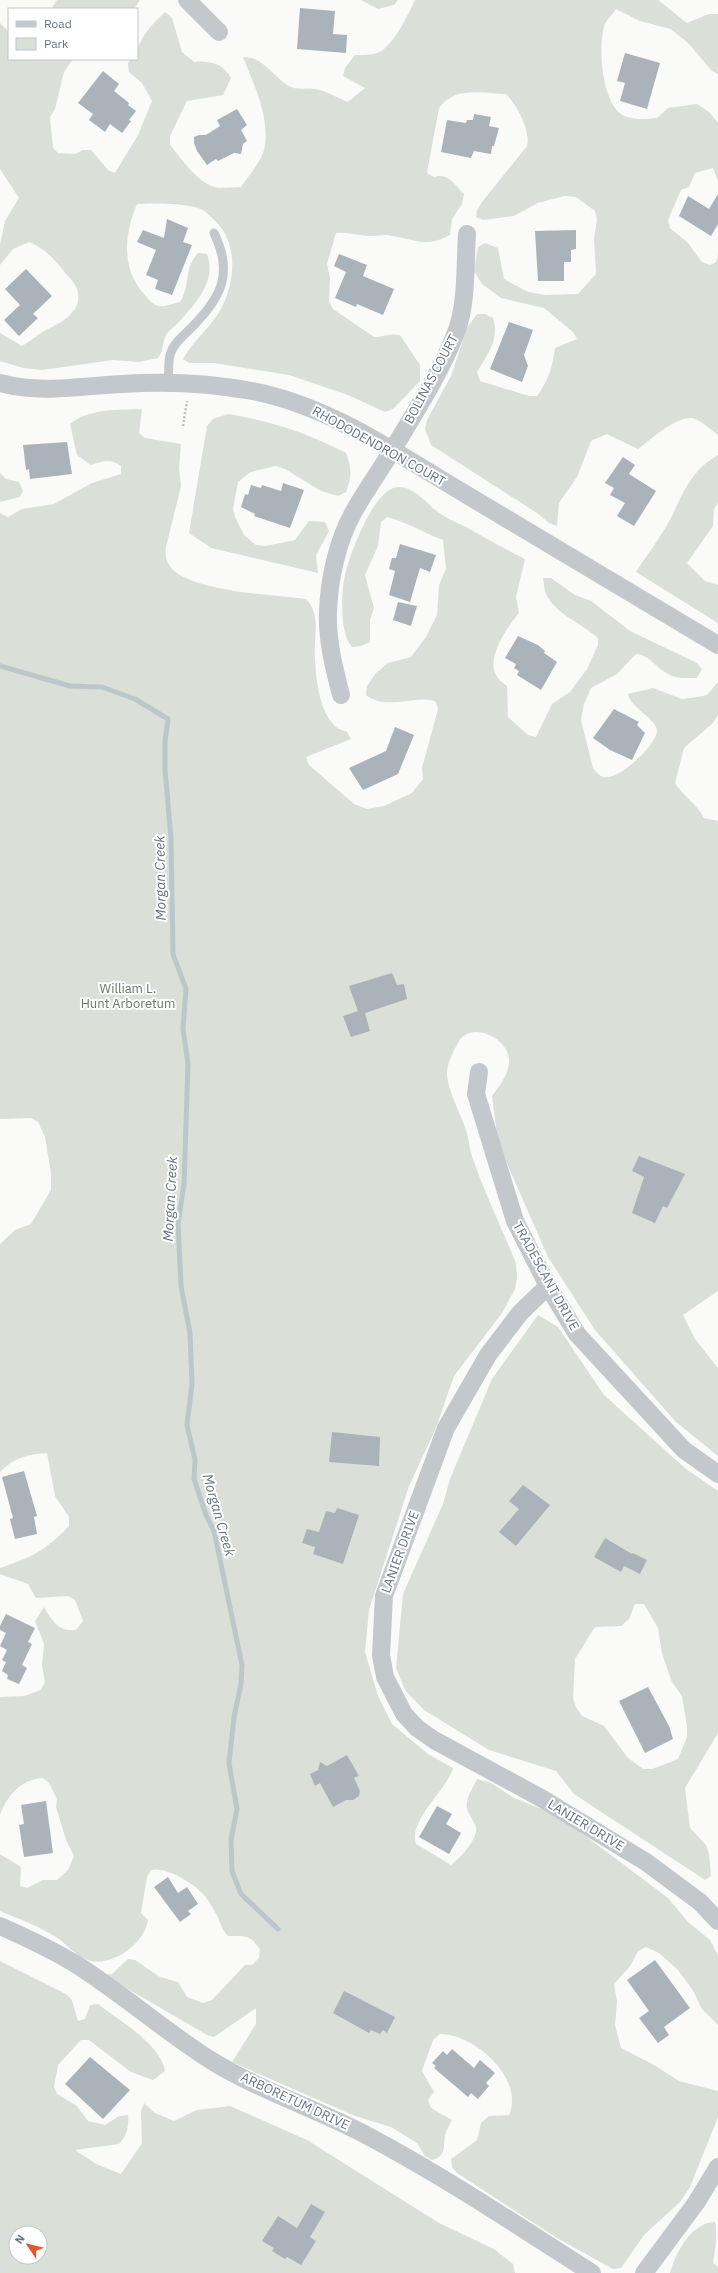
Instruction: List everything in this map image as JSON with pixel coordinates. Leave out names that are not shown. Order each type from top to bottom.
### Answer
[{"type":"street","points":[[187,0],[219,32]]},
{"type":"street","name":"BOLINAS COURT","points":[[341,696],[329,638],[330,588],[336,559],[352,515],[392,451],[441,364],[457,328],[463,294],[467,234]]},
{"type":"street","name":"RHODODENDRON COURT","points":[[0,383],[19,388],[44,389],[168,383],[204,384],[252,391],[288,400],[325,414],[392,451],[718,645]]},
{"type":"street","name":"TRADESCANT DRIVE","points":[[478,1072],[476,1094],[515,1221],[548,1286],[577,1334],[684,1450],[718,1474]]},
{"type":"street","name":"LANIER DRIVE","points":[[548,1286],[520,1313],[488,1355],[446,1428],[384,1596],[381,1655],[385,1677],[404,1714],[417,1728],[434,1740],[541,1798],[646,1862],[700,1902],[718,1922]]},
{"type":"street","name":"ARBORETUM DRIVE","points":[[0,1926],[35,1941],[75,1964],[178,2039],[214,2062],[399,2153],[592,2273]]},
{"type":"street","points":[[644,2273],[696,2203],[718,2167]]},
{"type":"lane","points":[[168,383],[170,355],[176,343],[204,315],[215,302],[219,293],[225,261],[222,249],[214,233]]},
{"type":"path","points":[[183,426],[187,401]]},
{"type":"green space","points":[[57,0],[140,0],[135,8],[52,8]]},
{"type":"green space","points":[[361,0],[398,0],[394,5],[378,9]]},
{"type":"green space","points":[[415,0],[658,0],[687,23],[709,14],[718,14],[718,74],[712,71],[689,44],[671,29],[640,21],[616,9],[605,25],[601,48],[603,74],[609,98],[621,114],[634,119],[657,118],[668,108],[697,104],[709,112],[718,123],[718,181],[713,168],[695,173],[689,187],[681,190],[668,220],[670,228],[688,243],[702,262],[710,265],[716,262],[718,255],[718,435],[695,419],[686,418],[671,425],[638,449],[607,434],[591,441],[577,477],[559,503],[557,526],[549,523],[537,513],[431,445],[425,429],[427,420],[451,376],[467,328],[477,314],[485,314],[493,318],[495,326],[494,340],[477,372],[480,381],[529,396],[537,396],[547,379],[553,362],[555,348],[577,339],[573,332],[544,308],[501,298],[482,284],[474,271],[478,247],[485,243],[498,248],[504,279],[528,292],[545,295],[578,294],[596,274],[594,238],[597,220],[595,211],[576,197],[564,196],[538,203],[514,216],[483,220],[476,217],[477,210],[482,202],[527,146],[527,133],[522,118],[519,111],[506,94],[470,92],[453,96],[445,101],[439,108],[427,173],[434,177],[443,176],[451,180],[464,194],[462,204],[452,219],[450,235],[434,241],[422,242],[390,235],[367,236],[336,233],[327,264],[330,278],[329,302],[333,309],[374,337],[393,334],[400,335],[420,365],[420,381],[393,409],[385,412],[348,395],[289,375],[214,363],[189,363],[183,359],[192,345],[219,313],[227,294],[232,271],[232,259],[227,237],[212,218],[203,210],[189,206],[137,204],[129,227],[127,251],[128,263],[132,274],[137,285],[148,299],[159,306],[180,302],[193,259],[198,253],[207,254],[209,273],[203,291],[192,307],[167,333],[158,358],[139,362],[113,360],[42,370],[23,368],[0,361],[0,333],[22,346],[66,319],[75,309],[78,303],[78,296],[75,285],[58,264],[44,251],[29,242],[13,249],[0,265],[0,245],[5,221],[19,198],[0,169],[0,23],[8,31],[8,60],[72,60],[64,72],[55,109],[50,117],[53,148],[58,153],[76,154],[82,150],[91,150],[108,170],[115,173],[138,135],[152,101],[142,83],[129,72],[128,63],[130,60],[138,60],[139,45],[142,39],[150,27],[165,12],[172,18],[182,52],[194,62],[210,62],[220,66],[231,78],[223,95],[187,101],[170,136],[170,145],[192,171],[204,182],[219,188],[241,187],[254,169],[264,150],[266,138],[263,114],[243,57],[262,63],[289,86],[299,89],[320,90],[348,102],[365,88],[343,76],[345,68],[355,55],[369,55],[383,50],[394,38]]},
{"type":"green space","name":"William L. Hunt Arboretum","points":[[142,409],[139,433],[145,438],[181,444],[179,469],[181,486],[166,547],[166,556],[170,567],[176,573],[192,581],[241,592],[306,599],[311,606],[314,613],[316,627],[315,667],[319,694],[329,718],[334,725],[347,732],[351,739],[306,757],[309,765],[354,804],[367,809],[384,806],[412,793],[423,779],[422,768],[438,709],[436,702],[429,700],[383,702],[374,700],[366,695],[367,686],[376,673],[388,663],[411,657],[426,637],[437,615],[439,585],[446,569],[443,540],[394,519],[387,517],[381,522],[378,546],[365,575],[374,608],[370,620],[370,642],[361,646],[352,647],[345,632],[342,599],[346,571],[365,522],[381,497],[390,490],[399,487],[409,489],[446,517],[525,559],[516,597],[519,613],[509,626],[500,642],[496,651],[494,668],[496,675],[507,686],[508,717],[528,735],[536,737],[552,704],[570,692],[587,669],[598,645],[598,638],[562,613],[550,601],[545,592],[543,578],[551,578],[575,595],[591,601],[630,631],[697,663],[702,669],[697,678],[675,677],[671,676],[649,659],[636,654],[617,674],[591,688],[584,704],[581,720],[593,768],[603,777],[611,777],[636,761],[650,745],[657,732],[653,723],[634,704],[628,694],[653,688],[682,699],[698,697],[707,695],[718,682],[718,715],[712,724],[684,748],[675,783],[698,808],[704,818],[718,821],[718,1291],[683,1315],[695,1339],[718,1368],[718,1456],[676,1422],[595,1330],[548,1257],[498,1143],[492,1096],[504,1079],[508,1069],[509,1059],[507,1051],[496,1038],[488,1034],[472,1032],[465,1035],[459,1041],[449,1062],[447,1071],[448,1082],[463,1121],[478,1172],[516,1263],[517,1278],[515,1289],[502,1313],[454,1376],[436,1428],[409,1486],[369,1610],[365,1652],[378,1696],[392,1724],[428,1754],[453,1768],[444,1786],[429,1805],[418,1825],[415,1835],[416,1844],[451,1865],[468,1848],[476,1832],[475,1824],[467,1809],[467,1802],[470,1793],[477,1779],[491,1783],[514,1798],[559,1816],[668,1898],[688,1922],[710,1940],[718,1955],[718,2025],[701,2008],[694,1992],[678,1970],[659,1953],[646,1947],[638,1951],[631,1965],[614,1984],[617,2001],[615,2025],[621,2048],[654,2065],[679,2081],[718,2091],[718,2117],[690,2187],[680,2202],[644,2235],[621,2268],[613,2269],[557,2238],[457,2173],[452,2167],[451,2159],[477,2140],[481,2123],[489,2116],[509,2115],[512,2101],[510,2087],[494,2061],[481,2050],[468,2042],[454,2036],[440,2034],[433,2040],[422,2071],[434,2092],[428,2100],[431,2108],[452,2120],[444,2139],[442,2153],[440,2156],[432,2160],[425,2156],[417,2143],[391,2127],[355,2116],[232,2062],[256,2024],[256,2008],[214,2037],[207,2035],[104,1975],[112,1974],[128,1959],[135,1960],[160,1977],[178,1982],[187,1997],[203,2003],[212,2000],[245,1965],[252,1965],[259,1958],[260,1950],[253,1941],[243,1936],[228,1936],[223,1931],[217,1915],[205,1896],[187,1881],[172,1873],[157,1869],[151,1870],[147,1877],[141,1913],[148,1920],[146,1929],[141,1937],[126,1952],[117,1957],[97,1962],[83,1958],[49,1933],[0,1911],[0,1854],[21,1867],[20,1886],[27,1888],[43,1880],[57,1880],[68,1870],[74,1856],[66,1840],[56,1807],[57,1799],[49,1783],[43,1778],[28,1782],[16,1790],[7,1801],[0,1815],[0,1697],[24,1696],[41,1690],[45,1682],[42,1666],[44,1644],[35,1621],[44,1607],[53,1621],[65,1629],[76,1630],[83,1621],[75,1600],[68,1596],[36,1598],[28,1584],[0,1574],[0,1568],[30,1556],[53,1542],[69,1526],[69,1517],[55,1496],[47,1453],[33,1454],[16,1460],[0,1472],[0,1244],[15,1230],[31,1224],[51,1190],[51,1173],[45,1137],[38,1122],[31,1118],[0,1119],[0,513],[8,517],[22,509],[54,504],[92,483],[121,474],[121,466],[117,463],[106,461],[91,465],[77,455],[70,424],[95,412]]},
{"type":"green space","points":[[228,414],[274,424],[317,439],[346,453],[350,468],[350,477],[346,492],[338,496],[321,491],[285,469],[276,466],[251,472],[238,482],[233,509],[235,517],[244,535],[256,545],[265,546],[295,540],[309,521],[325,522],[329,531],[316,555],[318,573],[211,548],[189,533],[207,426],[213,419]]},
{"type":"green space","points":[[718,455],[718,503],[714,509],[713,526],[687,563],[705,581],[718,585],[718,623],[636,572],[666,527],[688,484],[708,461]]},
{"type":"green space","points":[[0,473],[6,479],[19,482],[23,491],[20,497],[0,502]]},
{"type":"green space","points":[[538,1315],[558,1327],[604,1395],[686,1469],[718,1491],[718,1733],[685,1788],[690,1828],[706,1845],[709,1854],[711,1876],[705,1880],[574,1794],[556,1771],[489,1750],[424,1710],[405,1690],[396,1668],[403,1594],[443,1504],[450,1479],[492,1379]],"holes":[[[635,1604],[644,1604],[658,1628],[662,1653],[672,1682],[682,1696],[687,1726],[687,1737],[678,1759],[652,1769],[643,1769],[628,1758],[604,1726],[582,1716],[576,1707],[573,1698],[575,1659],[595,1627],[621,1626],[629,1619]]]},
{"type":"green space","points":[[0,1961],[66,1994],[72,2000],[78,2021],[85,2019],[90,2005],[98,2004],[138,2033],[162,2061],[165,2071],[153,2080],[131,2072],[89,2040],[81,2040],[58,2065],[54,2087],[57,2094],[77,2106],[88,2121],[105,2125],[119,2116],[128,2115],[127,2131],[119,2144],[75,2150],[96,2164],[121,2174],[142,2143],[141,2111],[144,2103],[155,2113],[174,2121],[197,2110],[230,2106],[307,2140],[439,2223],[494,2249],[513,2264],[515,2273],[0,2273]]},
{"type":"green space","points":[[715,2222],[716,2237],[713,2263],[718,2267],[718,2273],[670,2273],[676,2256],[692,2233],[699,2227]]},
{"type":"building","points":[[300,8],[335,11],[333,34],[347,35],[346,53],[297,49]]},
{"type":"building","points":[[625,53],[660,63],[647,109],[620,101],[625,83],[617,81]]},
{"type":"building","points":[[103,71],[119,84],[114,91],[129,103],[128,105],[136,111],[122,133],[110,124],[105,132],[89,120],[93,114],[78,103]]},
{"type":"building","points":[[237,109],[247,125],[241,130],[247,141],[243,144],[241,154],[234,153],[218,161],[216,159],[207,165],[197,151],[194,143],[194,137],[206,135],[220,126],[217,120]]},
{"type":"building","points":[[474,114],[491,117],[489,126],[499,128],[494,146],[492,146],[491,154],[474,151],[471,158],[441,152],[447,120],[466,123],[467,120],[473,120]]},
{"type":"building","points":[[718,194],[718,224],[711,236],[679,216],[688,196],[709,209]]},
{"type":"building","points":[[167,219],[188,228],[183,242],[192,245],[172,295],[155,289],[158,280],[146,275],[156,250],[137,242],[143,230],[164,238]]},
{"type":"building","points":[[576,230],[576,249],[571,250],[571,262],[564,262],[564,281],[538,281],[535,231]]},
{"type":"building","points":[[339,254],[367,265],[363,276],[394,289],[383,315],[357,304],[356,307],[335,298],[346,272],[334,266]]},
{"type":"building","points":[[26,269],[52,296],[33,314],[38,318],[19,336],[4,320],[20,305],[5,289]]},
{"type":"building","points":[[509,322],[533,330],[524,355],[528,366],[522,382],[490,369]]},
{"type":"building","points":[[67,442],[72,474],[30,479],[29,469],[26,470],[23,445]]},
{"type":"building","points":[[623,457],[635,465],[629,474],[656,491],[634,526],[617,516],[625,503],[610,495],[614,488],[605,483]]},
{"type":"building","points":[[283,483],[304,490],[290,528],[254,516],[255,514],[241,507],[245,494],[248,495],[251,485],[261,488],[262,485],[281,491]]},
{"type":"building","points":[[400,544],[436,555],[430,572],[420,568],[410,602],[389,595],[395,571],[389,569],[392,558],[396,558]]},
{"type":"building","points":[[398,602],[417,606],[411,626],[393,620]]},
{"type":"building","points":[[518,636],[538,645],[545,651],[544,653],[557,662],[541,690],[517,675],[519,671],[514,668],[516,664],[505,658]]},
{"type":"building","points":[[614,709],[639,722],[637,725],[645,733],[632,760],[610,750],[593,738]]},
{"type":"building","points":[[395,727],[414,735],[398,774],[363,790],[349,768],[386,751]]},
{"type":"building","points":[[392,973],[397,985],[404,984],[407,999],[365,1013],[370,1031],[351,1037],[343,1016],[358,1011],[349,986]]},
{"type":"building","points":[[639,1156],[685,1174],[667,1208],[663,1206],[655,1223],[632,1213],[644,1177],[632,1171]]},
{"type":"building","points":[[332,1432],[380,1437],[379,1466],[329,1462]]},
{"type":"building","points":[[24,1471],[37,1516],[34,1517],[37,1534],[15,1539],[10,1519],[13,1518],[2,1477]]},
{"type":"building","points":[[523,1485],[550,1505],[516,1546],[499,1532],[519,1509],[509,1501]]},
{"type":"building","points":[[337,1508],[359,1515],[343,1564],[313,1554],[315,1547],[302,1543],[307,1529],[319,1532],[326,1511],[335,1513]]},
{"type":"building","points":[[605,1538],[632,1554],[633,1553],[647,1560],[640,1574],[624,1566],[621,1572],[594,1557]]},
{"type":"building","points":[[6,1614],[35,1628],[28,1642],[32,1644],[22,1665],[27,1668],[19,1684],[7,1679],[8,1675],[2,1671],[6,1662],[2,1660],[7,1650],[0,1646],[6,1633],[0,1630],[0,1626]]},
{"type":"building","points":[[648,1687],[669,1726],[673,1739],[645,1753],[619,1701]]},
{"type":"building","points":[[347,1755],[359,1776],[354,1778],[360,1791],[359,1796],[353,1800],[346,1800],[333,1807],[320,1783],[315,1786],[310,1774],[318,1770],[320,1762],[327,1766]]},
{"type":"building","points":[[46,1801],[53,1853],[24,1857],[19,1825],[24,1824],[21,1805]]},
{"type":"building","points":[[437,1806],[452,1814],[446,1824],[461,1833],[449,1854],[419,1837]]},
{"type":"building","points":[[168,1877],[178,1893],[187,1887],[198,1904],[188,1911],[191,1914],[180,1922],[154,1887]]},
{"type":"building","points":[[655,1960],[690,2008],[664,2027],[669,2035],[658,2043],[639,2018],[649,2011],[627,1980]]},
{"type":"building","points":[[344,1991],[395,2017],[387,2033],[383,2030],[380,2034],[371,2030],[369,2033],[333,2013]]},
{"type":"building","points":[[452,2049],[474,2068],[480,2060],[495,2073],[486,2083],[489,2086],[478,2099],[471,2093],[468,2097],[434,2068],[436,2066],[432,2063],[443,2051],[447,2055]]},
{"type":"building","points":[[90,2057],[130,2090],[103,2119],[65,2084]]},
{"type":"building","points":[[311,2204],[325,2212],[310,2237],[316,2241],[301,2265],[287,2257],[285,2259],[272,2251],[274,2248],[262,2241],[278,2216],[297,2228]]},
{"type":"waterway","name":"Morgan Creek","points":[[0,666],[70,686],[102,687],[135,699],[168,719],[165,742],[165,770],[171,838],[173,954],[186,989],[183,1029],[188,1063],[184,1184],[178,1223],[181,1286],[190,1333],[192,1384],[187,1425],[195,1460],[194,1479],[206,1515],[214,1531],[242,1665],[241,1684],[234,1717],[229,1763],[237,1809],[231,1840],[232,1871],[241,1894],[278,1929]]}]
